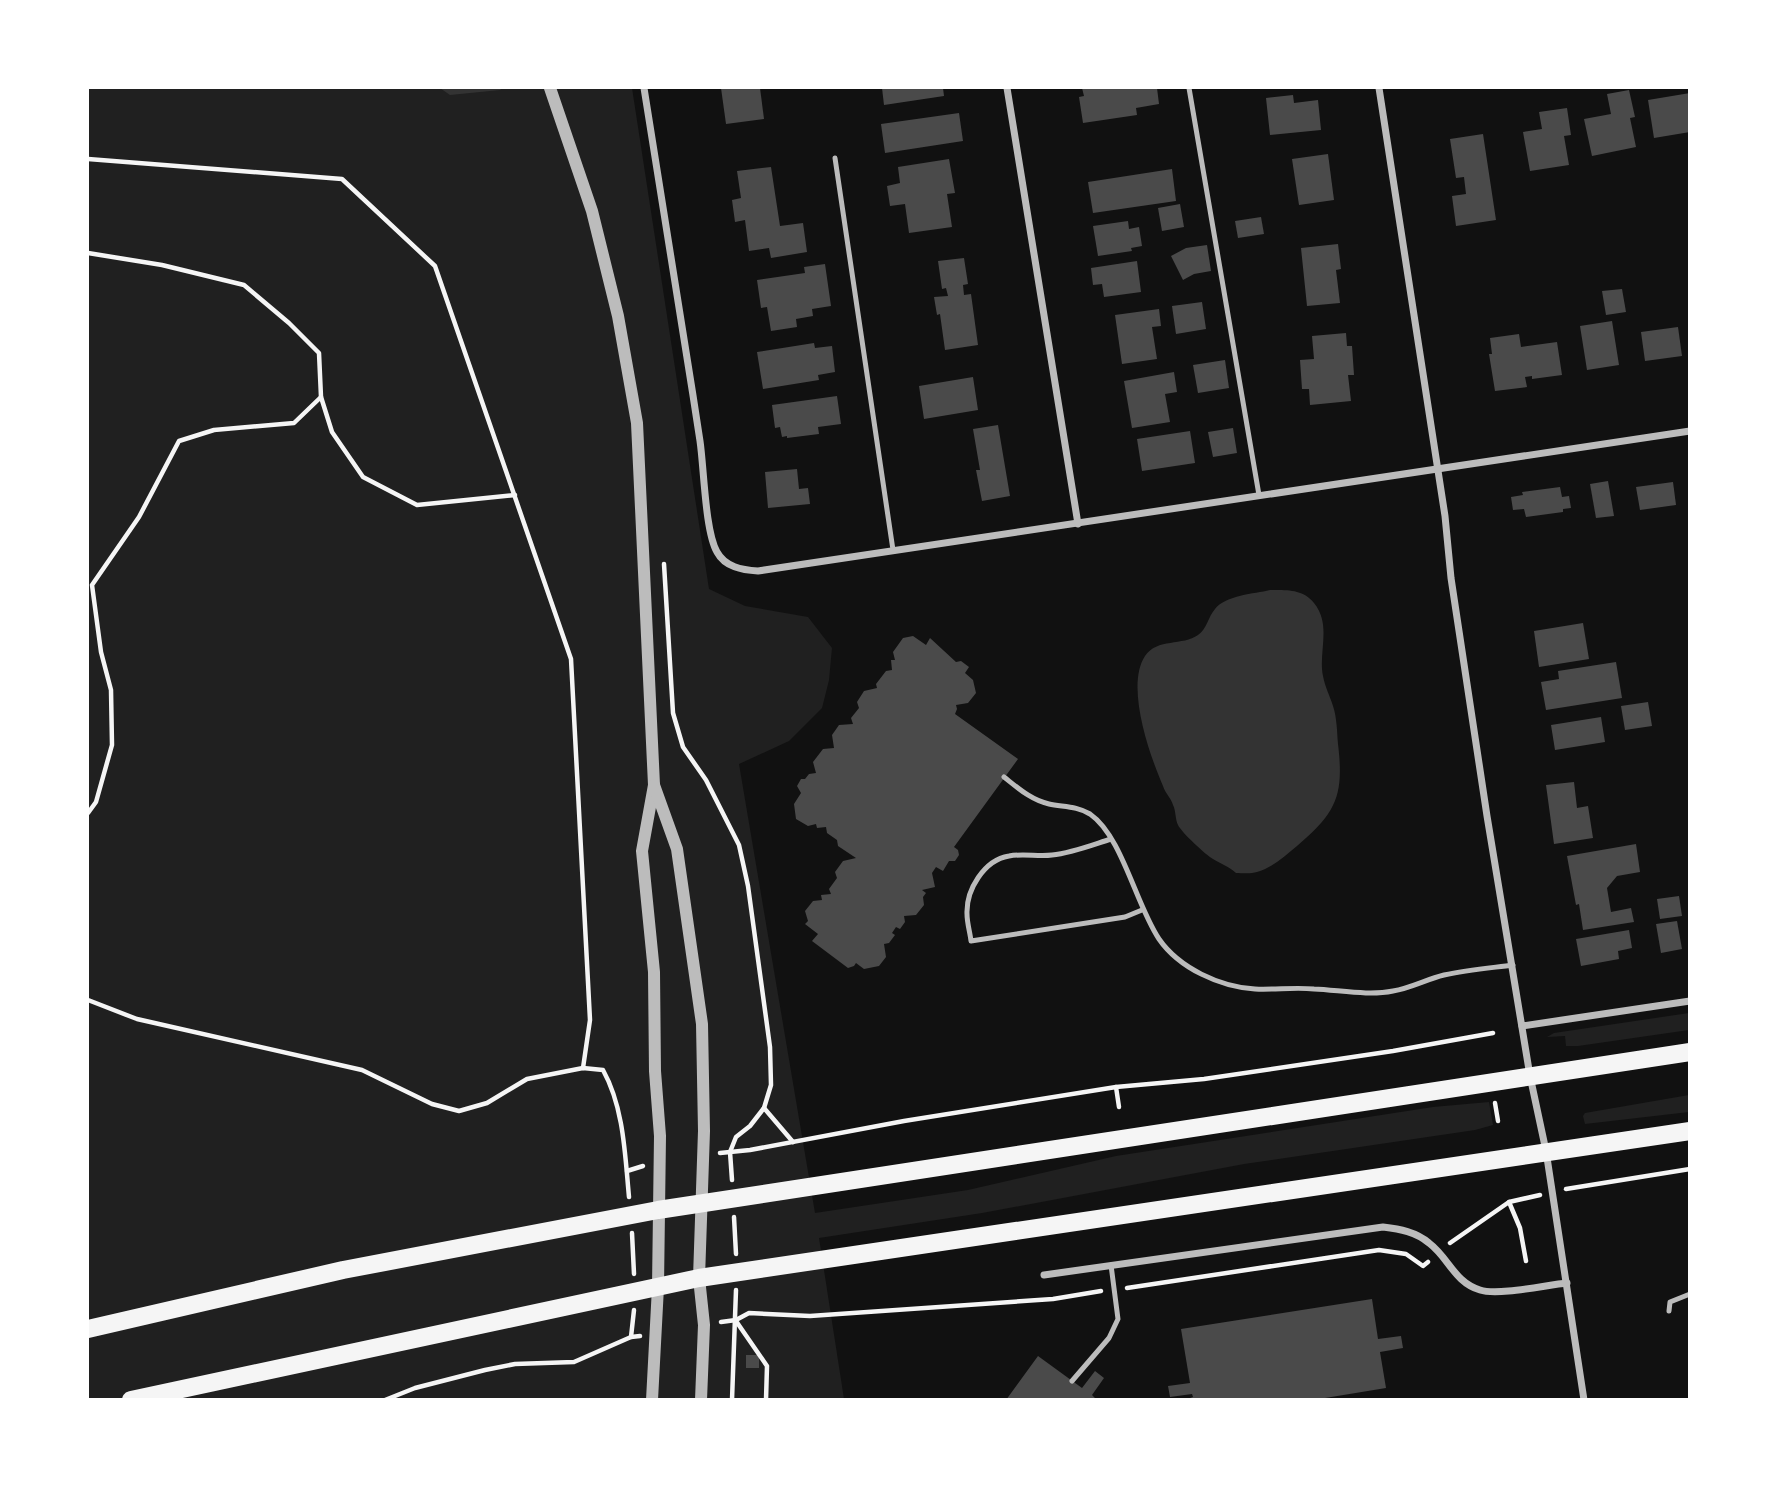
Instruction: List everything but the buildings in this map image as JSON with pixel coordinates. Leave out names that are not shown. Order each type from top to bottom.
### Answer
[{"type":"main road","points":[[88,1329],[343,1270],[631,1214],[1689,1052]]},
{"type":"main road","points":[[131,1399],[699,1278],[1689,1131]]},
{"type":"street","points":[[550,88],[592,211],[618,316],[637,423],[654,785],[642,851],[654,972],[655,1071],[660,1136],[658,1287],[652,1399]]},
{"type":"street","points":[[644,88],[700,446],[710,530],[716,550],[724,562],[734,567],[758,570],[1689,430]]},
{"type":"street","points":[[1007,88],[1078,524]]},
{"type":"street","points":[[1379,88],[1438,468],[1451,578],[1487,816],[1530,1076],[1546,1151],[1584,1399]]},
{"type":"street","points":[[654,785],[677,849],[702,1024],[704,1131],[699,1278],[704,1325],[701,1399]]},
{"type":"street","points":[[1522,1026],[1689,1001]]},
{"type":"street","points":[[1044,1275],[1384,1227],[1402,1229],[1430,1243],[1454,1274],[1466,1284],[1482,1291],[1495,1292],[1567,1283]]},
{"type":"lane","points":[[1189,88],[1259,495]]},
{"type":"lane","points":[[835,158],[893,550]]},
{"type":"lane","points":[[1004,777],[1038,801],[1073,807],[1089,814],[1111,839],[1121,856],[1142,910],[1163,944],[1180,961],[1234,987],[1385,992],[1444,975],[1513,965]]},
{"type":"lane","points":[[1111,839],[1065,853],[1049,856],[1005,856],[992,862],[982,872],[969,899],[966,913],[971,941],[1125,918],[1142,910]]},
{"type":"lane","points":[[1072,1381],[1109,1338],[1118,1319],[1111,1265]]},
{"type":"lane","points":[[1669,1311],[1670,1302],[1689,1294]]},
{"type":"path","points":[[88,159],[342,179],[435,266],[571,659],[590,1020],[583,1068]]},
{"type":"path","points":[[88,253],[162,265],[244,285],[319,353],[321,397],[332,432],[363,477],[417,505],[515,495]]},
{"type":"path","points":[[88,813],[96,802],[112,745],[111,690],[101,652],[90,587],[139,517],[179,441],[214,430],[294,423],[321,397]]},
{"type":"path","points":[[664,556],[673,713],[683,747],[706,780],[739,845],[748,886],[770,1047],[771,1085],[764,1108],[750,1126],[736,1137],[730,1152],[736,1272],[732,1399]]},
{"type":"path","points":[[88,1000],[137,1018],[362,1070],[432,1104],[459,1111],[487,1103],[527,1079],[583,1068],[603,1070],[613,1088],[626,1153],[635,1291],[631,1337],[573,1362],[515,1364],[415,1388],[385,1399]]},
{"type":"path","points":[[730,1152],[1116,1087],[1203,1079],[1393,1051],[1493,1033]]},
{"type":"path","points":[[1116,1087],[1119,1107]]},
{"type":"path","points":[[1495,1103],[1498,1121]]},
{"type":"path","points":[[764,1108],[793,1142]]},
{"type":"path","points":[[1509,1202],[1520,1228],[1526,1261]]},
{"type":"path","points":[[736,1320],[750,1313],[810,1316],[1054,1299],[1379,1250],[1406,1254],[1423,1266]]},
{"type":"path","points":[[736,1320],[767,1366],[766,1399]]},
{"type":"shaded area","points":[[88,88],[632,88],[709,589],[745,606],[808,617],[832,648],[829,680],[822,708],[789,741],[739,764],[815,1213],[968,1190],[1116,1156],[1433,1107],[1489,1102],[1493,1125],[1475,1130],[1244,1164],[982,1213],[819,1238],[844,1399],[88,1399]]},
{"type":"shaded area","points":[[440,88],[502,88],[450,95]]},
{"type":"shaded area","points":[[1270,590],[1288,590],[1305,595],[1319,611],[1323,629],[1323,676],[1337,725],[1340,777],[1335,801],[1321,823],[1310,834],[1263,870],[1236,873],[1205,853],[1178,825],[1174,807],[1164,789],[1146,740],[1138,702],[1139,669],[1150,650],[1198,635],[1220,604]]},
{"type":"shaded area","points":[[1689,1013],[1689,1030],[1578,1046],[1566,1046],[1565,1036],[1547,1037],[1554,1033]]},
{"type":"shaded area","points":[[1689,1095],[1689,1112],[1585,1124],[1583,1116],[1585,1113]]}]
